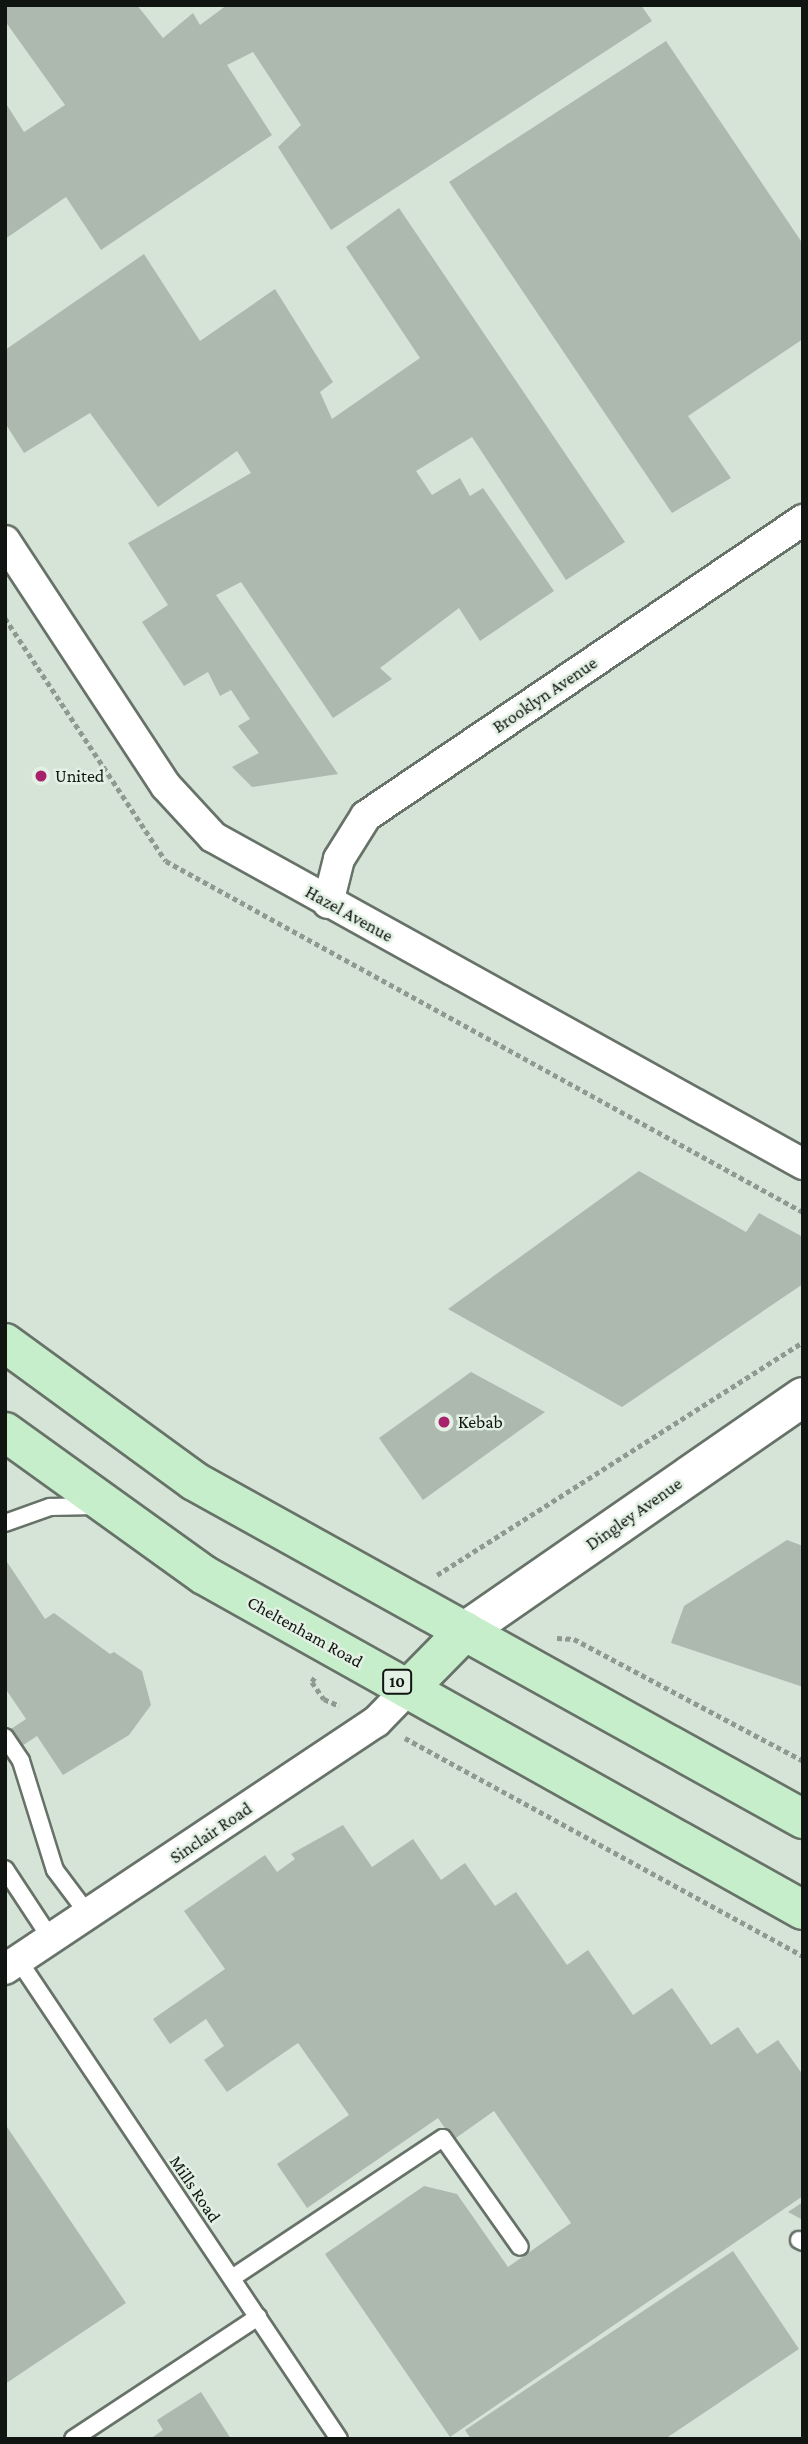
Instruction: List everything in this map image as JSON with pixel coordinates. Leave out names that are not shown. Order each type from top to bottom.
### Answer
[{"type":"main road","points":[[5,1343],[194,1481],[803,1819]]},
{"type":"main road","name":"Cheltenham Road","points":[[5,1432],[204,1575],[803,1910]]},
{"type":"main road","points":[[409,1688],[465,1631]]},
{"type":"street","name":"Brooklyn Avenue","points":[[328,903],[339,859],[366,816],[803,520]]},
{"type":"street","name":"Hazel Avenue","points":[[5,541],[166,786],[213,837],[803,1164]]},
{"type":"street","name":"Dingley Avenue","points":[[465,1631],[803,1397]]},
{"type":"street","name":"Sinclair Road","points":[[12,1965],[376,1722],[409,1688]]},
{"type":"lane","points":[[5,1523],[50,1507],[107,1506]]},
{"type":"lane","points":[[5,1737],[21,1761],[55,1870],[88,1914]]},
{"type":"lane","points":[[5,1869],[51,1939]]},
{"type":"lane","name":"Mills Road","points":[[12,1965],[232,2278],[339,2439]]},
{"type":"lane","points":[[232,2278],[443,2138],[520,2247]]},
{"type":"lane","points":[[73,2439],[258,2317]]},
{"type":"path","points":[[398,1594],[600,1475],[803,1342]]},
{"type":"path","points":[[547,1637],[574,1639],[803,1761]]},
{"type":"path","points":[[332,1648],[312,1682],[324,1699],[376,1722],[803,1956]]},
{"type":"building","points":[[5,5],[137,5],[163,38],[193,13],[200,25],[227,5],[641,5],[652,21],[331,230],[278,147],[301,125],[253,52],[227,65],[272,135],[101,250],[66,197],[5,239],[5,102],[24,132],[65,105],[5,21]]},
{"type":"building","points":[[666,41],[803,244],[803,339],[688,416],[731,478],[672,513],[449,182]]},
{"type":"building","points":[[399,208],[625,542],[566,580],[472,437],[416,471],[432,495],[460,478],[470,496],[483,488],[554,591],[480,641],[459,608],[380,668],[392,679],[333,718],[241,582],[216,595],[338,774],[252,787],[232,767],[259,753],[238,726],[250,719],[231,690],[220,696],[208,672],[184,686],[142,622],[168,605],[128,543],[251,473],[237,451],[158,507],[90,413],[24,453],[5,423],[5,350],[144,254],[200,341],[275,289],[333,382],[320,392],[332,419],[420,358],[346,247]]},
{"type":"building","points":[[639,1171],[746,1232],[759,1213],[803,1237],[803,1284],[622,1407],[448,1309]]},
{"type":"building","points":[[471,1372],[545,1412],[423,1500],[379,1438]]},
{"type":"building","points":[[787,1540],[803,1546],[803,1687],[671,1643],[684,1606]]},
{"type":"building","points":[[5,1559],[45,1619],[54,1613],[110,1654],[114,1652],[142,1671],[151,1705],[129,1735],[63,1775],[37,1736],[5,1757],[5,1733],[26,1719],[5,1688]]},
{"type":"building","points":[[343,1825],[372,1867],[413,1839],[441,1880],[465,1863],[495,1906],[516,1892],[567,1965],[588,1950],[633,2015],[672,1988],[711,2045],[738,2027],[757,2054],[778,2040],[803,2075],[803,2196],[450,2437],[325,2254],[424,2186],[457,2194],[508,2267],[571,2223],[494,2111],[453,2140],[438,2118],[307,2208],[277,2164],[349,2115],[298,2043],[227,2092],[204,2060],[224,2046],[206,2019],[170,2044],[153,2019],[225,1969],[184,1911],[265,1855],[277,1872],[295,1859],[291,1854]]},
{"type":"building","points":[[5,2124],[126,2303],[5,2384]]},
{"type":"building","points":[[803,2202],[803,2220],[788,2212]]},
{"type":"building","points":[[733,2251],[799,2349],[665,2439],[471,2439],[465,2430]]},
{"type":"building","points":[[201,2392],[231,2439],[150,2439],[163,2430],[157,2420]]},
{"type":"place","name":"United","points":[[41,776]]},
{"type":"place","name":"Kebab","points":[[444,1422]]}]
